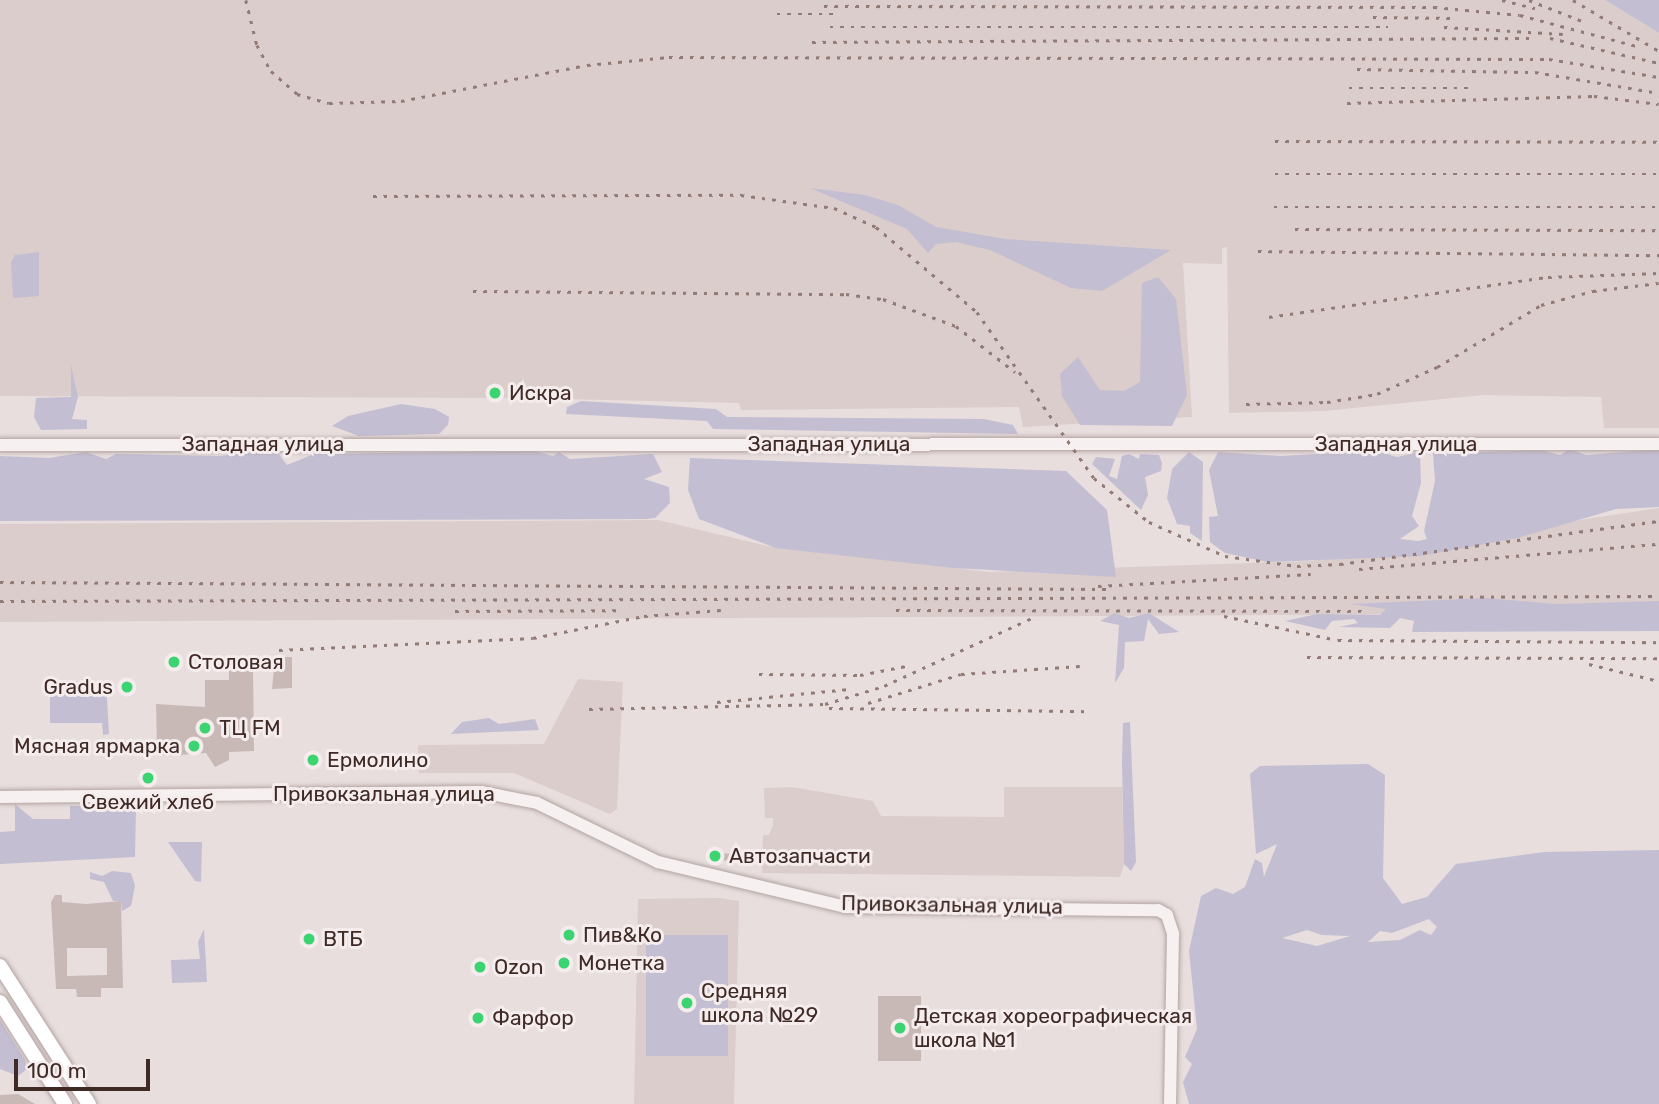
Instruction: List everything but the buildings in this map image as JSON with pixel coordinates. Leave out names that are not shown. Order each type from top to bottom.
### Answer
[{"type":"main road","points":[[0,966],[89,1104]]},
{"type":"main road","points":[[0,1002],[65,1104]]},
{"type":"street","name":"Западная улица","points":[[0,445],[1659,444]]},
{"type":"street","name":"Привокзальная улица","points":[[0,797],[481,792],[537,803],[658,862],[846,907],[1149,908],[1167,915],[1173,934],[1170,1104]]},
{"type":"shaded area","points":[[0,0],[1605,0],[1659,33],[1659,428],[1604,428],[1601,397],[1482,395],[1324,411],[1229,413],[1227,247],[1222,248],[1222,264],[1183,263],[1192,417],[1023,427],[1019,407],[741,410],[739,403],[518,398],[0,396]]},
{"type":"shaded area","points":[[1605,0],[1659,0],[1659,33]]},
{"type":"shaded area","points":[[810,188],[865,195],[898,205],[936,227],[1005,239],[1171,250],[1102,291],[1071,288],[990,250],[956,242],[936,244],[928,253],[907,229]]},
{"type":"shaded area","points":[[39,252],[39,296],[13,298],[11,262],[15,255]]},
{"type":"shaded area","points":[[1158,277],[1176,299],[1187,395],[1172,426],[1080,425],[1062,396],[1060,374],[1078,357],[1100,390],[1124,391],[1140,382],[1142,283]]},
{"type":"shaded area","points":[[71,365],[78,397],[72,419],[87,420],[87,429],[41,430],[34,417],[36,398],[71,397]]},
{"type":"shaded area","points":[[581,401],[716,409],[727,417],[984,419],[1013,425],[1018,434],[713,429],[707,421],[566,414],[567,407]]},
{"type":"shaded area","points":[[401,404],[435,409],[449,417],[448,425],[439,434],[359,436],[332,426],[348,416]]},
{"type":"shaded area","points":[[1570,449],[1586,455],[1659,449],[1659,507],[1616,509],[1517,538],[1420,556],[1267,562],[1225,553],[1210,542],[1209,517],[1218,516],[1209,470],[1218,452],[1280,456],[1375,451],[1397,457],[1420,452],[1421,483],[1412,516],[1419,526],[1400,539],[1418,541],[1427,539],[1424,531],[1435,481],[1433,454],[1540,450],[1560,455]]},
{"type":"shaded area","points":[[259,450],[278,453],[287,465],[314,454],[533,451],[553,456],[559,452],[570,459],[653,454],[662,472],[644,479],[669,487],[670,503],[655,518],[645,519],[0,521],[0,456],[49,458],[86,452],[106,459],[116,454],[221,456]]},
{"type":"shaded area","points":[[1189,452],[1203,462],[1202,541],[1190,533],[1190,526],[1177,524],[1167,498],[1172,469]]},
{"type":"shaded area","points":[[1129,454],[1139,459],[1140,454],[1159,455],[1162,463],[1161,471],[1145,477],[1148,495],[1141,510],[1092,464],[1096,457],[1115,459],[1109,476],[1117,479],[1122,456]]},
{"type":"shaded area","points":[[690,458],[1066,471],[1107,510],[1116,577],[953,568],[776,548],[699,519],[688,490]]},
{"type":"shaded area","points":[[1659,508],[1659,613],[0,622],[0,524],[658,520],[767,546],[989,572],[1312,561]]},
{"type":"shaded area","points":[[1486,598],[1557,604],[1659,601],[1659,631],[1412,632],[1414,621],[1400,618],[1390,628],[1339,627],[1358,623],[1354,619],[1332,621],[1325,630],[1285,621],[1317,614],[1380,615],[1386,609],[1351,604]]},
{"type":"shaded area","points":[[1115,613],[1129,618],[1149,613],[1179,632],[1159,634],[1148,619],[1144,641],[1125,642],[1124,668],[1115,683],[1119,625],[1100,621]]},
{"type":"shaded area","points":[[578,679],[623,682],[617,809],[610,814],[514,773],[419,773],[418,745],[544,744]]},
{"type":"shaded area","points":[[50,681],[106,682],[109,734],[103,735],[102,723],[50,723]]},
{"type":"shaded area","points":[[489,718],[499,724],[535,719],[539,730],[451,734],[462,722]]},
{"type":"shaded area","points":[[1130,722],[1136,862],[1131,871],[1124,864],[1122,761],[1123,723]]},
{"type":"shaded area","points":[[1368,764],[1385,775],[1383,878],[1402,904],[1427,897],[1456,864],[1544,852],[1659,850],[1659,1104],[1189,1104],[1183,1082],[1192,1064],[1185,1057],[1197,1029],[1189,951],[1201,896],[1216,888],[1233,894],[1245,887],[1255,859],[1262,863],[1264,877],[1277,844],[1256,854],[1250,774],[1260,766]],"holes":[[[1429,919],[1437,927],[1431,935],[1420,930],[1400,940],[1368,942],[1380,931],[1392,933]],[[1307,930],[1322,935],[1350,936],[1317,946],[1282,938]]]},
{"type":"shaded area","points":[[792,787],[873,801],[881,816],[1004,817],[1004,787],[1122,787],[1124,864],[1120,877],[762,873],[763,835],[769,835],[773,825],[773,818],[765,818],[764,788]]},
{"type":"shaded area","points":[[15,804],[33,819],[70,819],[70,806],[136,806],[135,857],[0,864],[0,832],[15,831]]},
{"type":"shaded area","points":[[168,842],[202,842],[201,882],[195,881]]},
{"type":"shaded area","points":[[112,871],[131,873],[135,886],[131,906],[122,911],[121,901],[113,901],[104,882],[90,879],[90,872],[102,876]]},
{"type":"shaded area","name":"Средняя школа №29","points":[[719,898],[739,901],[734,1104],[634,1104],[638,899]]},
{"type":"shaded area","points":[[204,929],[207,982],[172,983],[171,960],[200,959],[198,942]]},
{"type":"shaded area","points":[[646,935],[728,935],[728,1056],[646,1056]]},
{"type":"shaded area","points":[[0,1020],[25,1060],[27,1069],[18,1076],[0,1069]]},
{"type":"railway","points":[[246,0],[257,45],[271,71],[297,94],[329,103],[401,101],[587,65],[669,57],[1549,59],[1659,77]]},
{"type":"railway","points":[[1502,0],[1535,8]]},
{"type":"railway","points":[[1529,0],[1582,21]]},
{"type":"railway","points":[[1573,0],[1659,51]]},
{"type":"railway","points":[[824,6],[1434,7],[1520,15],[1640,47]]},
{"type":"railway","points":[[777,14],[837,14]]},
{"type":"railway","points":[[1373,17],[1457,18]]},
{"type":"railway","points":[[830,27],[1388,27]]},
{"type":"railway","points":[[1444,27],[1563,34]]},
{"type":"railway","points":[[812,42],[1536,38]]},
{"type":"railway","points":[[1550,38],[1659,63]]},
{"type":"railway","points":[[1357,69],[1535,72],[1659,93]]},
{"type":"railway","points":[[1349,88],[1474,88]]},
{"type":"railway","points":[[1347,103],[1594,96],[1659,104]]},
{"type":"railway","points":[[1275,141],[1659,142]]},
{"type":"railway","points":[[1275,174],[1659,174]]},
{"type":"railway","points":[[373,196],[741,195],[834,208],[876,227],[977,312],[1094,478],[1149,522],[1225,556],[1297,566],[1340,564],[1659,521]]},
{"type":"railway","points":[[1274,207],[1659,207]]},
{"type":"railway","points":[[1295,229],[1659,230]]},
{"type":"railway","points":[[1258,251],[1659,255]]},
{"type":"railway","points":[[1269,317],[1548,277],[1659,273]]},
{"type":"railway","points":[[1246,404],[1327,402],[1377,394],[1437,367],[1541,305],[1593,291],[1659,283]]},
{"type":"railway","points":[[473,291],[846,294],[883,299],[956,326],[1015,372]]},
{"type":"railway","points":[[1359,569],[1659,544]]},
{"type":"railway","points":[[1098,586],[1311,574]]},
{"type":"railway","points":[[0,582],[1106,589]]},
{"type":"railway","points":[[0,601],[1659,596]]},
{"type":"railway","points":[[455,611],[619,610]]},
{"type":"railway","points":[[279,650],[533,638],[644,616],[721,610]]},
{"type":"railway","points":[[896,610],[1368,611]]},
{"type":"railway","points":[[589,709],[825,704],[884,686],[1036,616]]},
{"type":"railway","points":[[1224,616],[1338,640],[1659,642]]},
{"type":"railway","points":[[1307,657],[1659,658]]},
{"type":"railway","points":[[1589,664],[1659,681]]},
{"type":"railway","points":[[759,674],[860,675],[911,665]]},
{"type":"railway","points":[[868,703],[961,674],[1080,666]]},
{"type":"railway","points":[[717,702],[849,689]]},
{"type":"railway","points":[[829,708],[1087,711]]},
{"type":"place","name":"Искра","points":[[495,393]]},
{"type":"place","name":"Столовая","points":[[174,662]]},
{"type":"place","name":"Gradus","points":[[127,687]]},
{"type":"place","name":"ТЦ FM","points":[[205,728]]},
{"type":"place","name":"Мясная ярмарка","points":[[194,746]]},
{"type":"place","name":"Ермолино","points":[[313,760]]},
{"type":"place","name":"Свежий хлеб","points":[[148,778]]},
{"type":"place","name":"Автозапчасти","points":[[715,856]]},
{"type":"place","name":"Пив&Ко","points":[[569,935]]},
{"type":"place","name":"ВТБ","points":[[309,939]]},
{"type":"place","name":"Монетка","points":[[564,963]]},
{"type":"place","name":"Ozon","points":[[480,967]]},
{"type":"place","name":"Средняя школа №29","points":[[687,1003]]},
{"type":"place","name":"Фарфор","points":[[478,1018]]},
{"type":"place","name":"Детская хореографическая школа №1","points":[[900,1028]]}]
